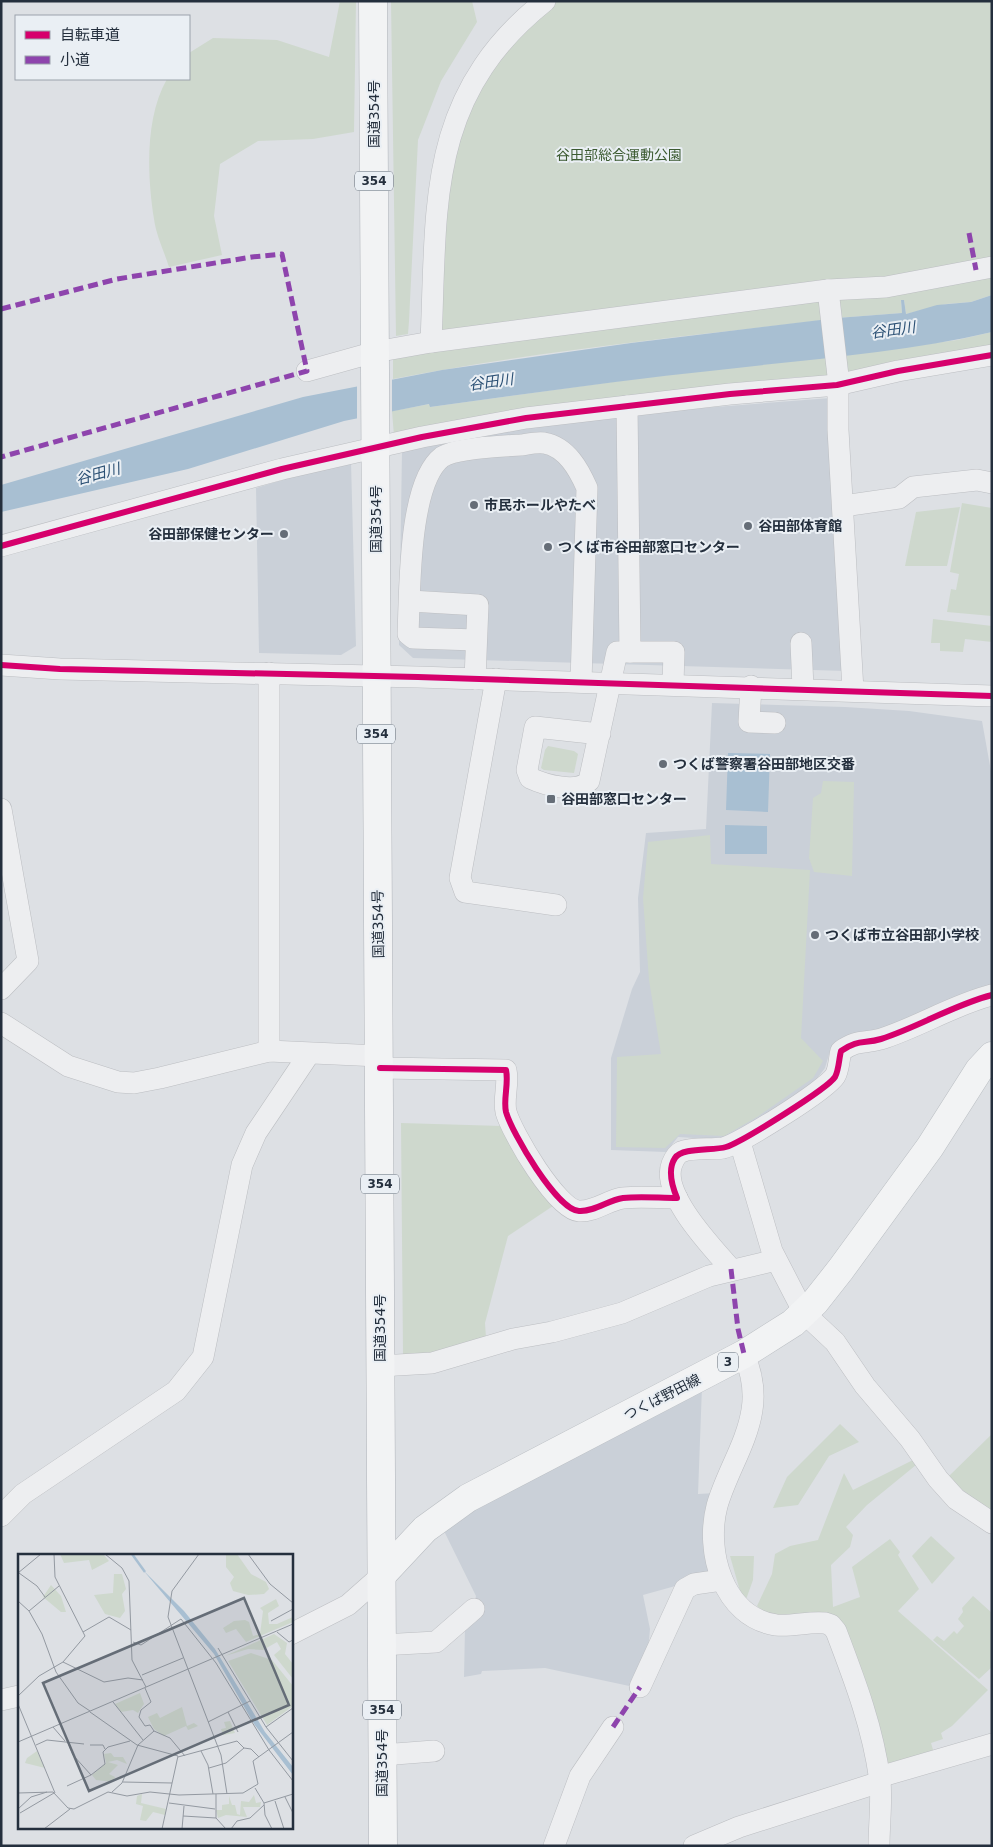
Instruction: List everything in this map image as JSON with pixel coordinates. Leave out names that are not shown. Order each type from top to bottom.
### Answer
[{"type":"main road","name":"国道354号","points":[[373,1],[380,1062],[382,1846]]},
{"type":"main road","name":"つくば野田線","points":[[382,1575],[425,1529],[468,1498],[744,1354],[783,1331],[804,1313],[842,1269],[930,1147],[980,1070],[992,1056]]},
{"type":"street","points":[[431,342],[437,205],[444,154],[453,128],[477,75],[487,58],[505,37],[545,1]]},
{"type":"street","points":[[307,371],[375,357],[431,342],[886,287],[992,267]]},
{"type":"street","points":[[828,293],[838,380],[843,506],[854,690]]},
{"type":"street","points":[[1,546],[376,443],[526,418],[838,380],[992,355]]},
{"type":"street","points":[[627,406],[630,652]]},
{"type":"street","points":[[476,640],[413,638],[408,634],[414,528],[420,497],[431,470],[443,456],[470,450],[544,443],[568,456],[579,469],[587,488],[581,682]]},
{"type":"street","points":[[843,506],[899,498],[913,487],[977,480],[992,483]]},
{"type":"street","points":[[410,601],[478,605],[475,678]]},
{"type":"street","points":[[801,643],[803,688]]},
{"type":"street","points":[[600,734],[617,652],[674,652],[673,684]]},
{"type":"street","points":[[1,666],[751,686],[992,696]]},
{"type":"street","points":[[269,673],[269,1051]]},
{"type":"street","points":[[496,679],[460,878],[465,892],[556,905]]},
{"type":"street","points":[[751,686],[749,722],[775,722]]},
{"type":"street","points":[[1,809],[28,961],[1,989]]},
{"type":"street","points":[[731,1269],[704,1239],[677,1198],[672,1185],[671,1168],[675,1158],[681,1152],[724,1148],[740,1142],[816,1092],[835,1076],[841,1050],[853,1042],[879,1040],[972,1000],[992,995]]},
{"type":"street","points":[[1,1023],[68,1066],[118,1082],[134,1083],[160,1078],[269,1051],[380,1062],[506,1070],[508,1081],[506,1111],[536,1169],[566,1208],[578,1211],[602,1207],[622,1198],[677,1198]]},
{"type":"street","points":[[1,1516],[22,1494],[176,1390],[203,1358],[242,1165],[256,1132],[308,1054]]},
{"type":"street","points":[[740,1142],[772,1251],[804,1313],[834,1342],[865,1386],[910,1440],[938,1479],[956,1499],[992,1523]]},
{"type":"street","points":[[380,1366],[432,1363],[513,1339],[552,1332],[622,1313],[731,1269],[776,1260]]},
{"type":"street","points":[[744,1354],[749,1365],[753,1396],[752,1408],[750,1424],[733,1461],[717,1508],[715,1535],[722,1580],[738,1608],[756,1617],[775,1625],[825,1623],[831,1625],[836,1631],[861,1697],[871,1730],[879,1780],[879,1846]]},
{"type":"street","points":[[292,1633],[348,1605],[382,1575]]},
{"type":"street","points":[[640,1686],[685,1588],[694,1584],[722,1580]]},
{"type":"street","points":[[381,1646],[436,1642],[474,1609]]},
{"type":"street","points":[[1,1700],[18,1696]]},
{"type":"street","points":[[554,1846],[580,1776],[613,1727]]},
{"type":"street","points":[[694,1846],[739,1827],[992,1744]]},
{"type":"street","points":[[382,1755],[434,1751]]},
{"type":"shaded area","points":[[831,398],[846,671],[413,658],[399,645],[402,450],[560,419]]},
{"type":"shaded area","points":[[351,462],[356,646],[341,655],[259,653],[256,488],[325,467]]},
{"type":"shaded area","name":"つくば市立谷田部小学校","points":[[712,703],[909,711],[982,721],[992,777],[992,987],[830,1051],[825,1068],[816,1080],[775,1111],[726,1140],[678,1137],[666,1152],[611,1150],[611,1058],[632,989],[640,972],[638,898],[646,833],[706,829]]},
{"type":"shaded area","points":[[702,1386],[698,1494],[716,1493],[715,1575],[643,1595],[650,1629],[647,1662],[634,1687],[545,1668],[482,1671],[481,1674],[464,1677],[465,1628],[470,1622],[476,1596],[444,1531],[471,1507]]},
{"type":"green space","points":[[340,1],[356,1],[354,132],[313,139],[258,141],[220,164],[214,216],[222,255],[169,267],[155,225],[149,166],[151,129],[160,94],[167,80],[190,80],[190,52],[213,38],[277,40],[329,57]]},
{"type":"green space","points":[[391,1],[472,1],[477,22],[441,81],[418,140],[408,334],[396,336]]},
{"type":"green space","name":"谷田部総合運動公園","points":[[555,1],[992,1],[992,258],[882,280],[439,333],[441,243],[453,147],[491,66]]},
{"type":"green space","points":[[992,276],[992,295],[971,302],[946,304],[906,314],[904,300],[901,301],[902,313],[837,318],[835,297]]},
{"type":"green space","points":[[822,299],[824,320],[501,360],[393,379],[393,355]]},
{"type":"green space","points":[[992,332],[992,349],[844,375],[841,356],[957,340]]},
{"type":"green space","points":[[829,357],[831,377],[797,377],[570,405],[394,436],[392,411],[430,404],[430,407],[641,378]]},
{"type":"green space","points":[[962,503],[992,508],[992,616],[947,612],[951,589],[956,590],[959,574],[950,572]]},
{"type":"green space","points":[[960,507],[947,566],[905,566],[916,512]]},
{"type":"green space","points":[[933,619],[992,626],[992,642],[965,639],[963,652],[940,651],[940,643],[931,643]]},
{"type":"green space","points":[[548,746],[574,751],[578,754],[574,773],[544,770],[541,768],[545,750]]},
{"type":"green space","points":[[823,781],[854,782],[852,876],[814,872],[809,858],[813,798],[821,793]]},
{"type":"green space","points":[[710,835],[711,864],[810,870],[801,1038],[823,1061],[813,1078],[757,1117],[724,1136],[680,1134],[665,1148],[616,1147],[617,1057],[661,1054],[649,980],[643,898],[648,842]]},
{"type":"green space","points":[[401,1123],[502,1126],[553,1206],[508,1236],[485,1323],[486,1338],[425,1355],[403,1355]]},
{"type":"green space","points":[[840,1424],[859,1442],[829,1456],[798,1505],[773,1508],[787,1477]]},
{"type":"green space","points":[[992,1434],[992,1513],[947,1478]]},
{"type":"green space","points":[[913,1460],[916,1465],[867,1505],[846,1527],[853,1535],[850,1547],[831,1565],[833,1607],[860,1597],[852,1567],[890,1539],[900,1552],[898,1555],[919,1589],[898,1611],[988,1690],[952,1726],[941,1733],[943,1739],[931,1743],[934,1753],[885,1770],[840,1625],[770,1617],[757,1606],[772,1574],[775,1554],[790,1546],[818,1540],[844,1473],[853,1490]]},
{"type":"green space","points":[[931,1536],[955,1558],[932,1584],[912,1556]]},
{"type":"green space","points":[[730,1556],[754,1556],[753,1580],[744,1605]]},
{"type":"green space","points":[[973,1596],[992,1613],[992,1667],[979,1679],[933,1640],[937,1636],[944,1641],[954,1631],[957,1634],[964,1626],[958,1619],[963,1612],[962,1608]]},
{"type":"water","name":"谷田川","points":[[992,295],[992,332],[856,355],[646,378],[430,407],[429,404],[344,421],[188,469],[1,512],[1,485],[303,397],[442,370],[631,343],[837,318],[902,313],[901,300],[904,300],[906,314],[937,305],[971,302]]},
{"type":"water","points":[[728,753],[770,754],[768,812],[726,810]]},
{"type":"water","points":[[725,825],[767,826],[767,854],[725,854]]},
{"type":"pier","points":[[392,377],[392,414],[357,421],[357,383]]},
{"type":"marked path","points":[[969,233],[976,270]]},
{"type":"marked path","points":[[1,309],[117,279],[252,257],[282,254],[307,371],[1,457]]},
{"type":"marked path","points":[[731,1269],[738,1329],[744,1354]]},
{"type":"marked path","points":[[613,1727],[640,1687]]},
{"type":"cycle path","points":[[1,546],[282,469],[422,437],[526,418],[730,394],[837,385],[898,371],[992,355]]},
{"type":"cycle path","points":[[1,665],[60,669],[418,677],[992,696]]},
{"type":"cycle path","points":[[380,1068],[506,1070],[506,1112],[517,1136],[536,1169],[559,1198],[570,1207],[579,1211],[585,1211],[623,1198],[677,1198],[672,1183],[671,1168],[675,1158],[679,1155],[684,1152],[726,1147],[784,1115],[835,1077],[841,1051],[847,1047],[895,1034],[964,1004],[992,995]]},
{"type":"place","name":"市民ホールやたべ","points":[[474,505]]},
{"type":"place","name":"谷田部体育館","points":[[748,526]]},
{"type":"place","name":"谷田部保健センター","points":[[284,534]]},
{"type":"place","name":"つくば市谷田部窓口センター","points":[[548,547]]},
{"type":"place","name":"つくば警察署谷田部地区交番","points":[[663,764]]},
{"type":"place","name":"谷田部窓口センター","points":[[551,799]]},
{"type":"place","name":"つくば市立谷田部小学校","points":[[815,935]]}]
